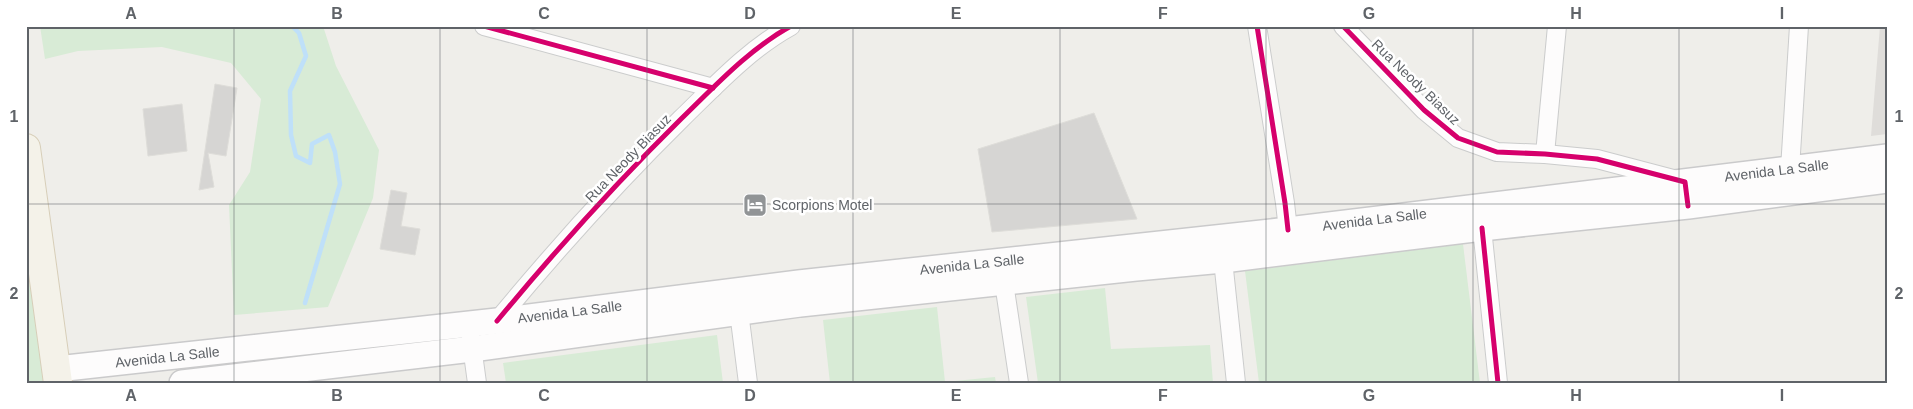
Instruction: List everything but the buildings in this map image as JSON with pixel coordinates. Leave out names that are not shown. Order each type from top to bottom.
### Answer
[{"type":"main road","points":[[26,148],[58,376]]},
{"type":"main road","name":"Avenida La Salle","points":[[58,376],[469,324],[800,294],[1135,257],[1223,260],[1482,228],[1686,194],[1790,169],[1887,157]]},
{"type":"main road","name":"Avenida La Salle","points":[[182,383],[472,349],[739,312],[800,294],[1004,283],[1135,257],[1288,230],[1686,194],[1887,180]]},
{"type":"street","points":[[484,26],[713,88]]},
{"type":"street","name":"Rua Neody Biasuz","points":[[497,321],[623,176],[713,88],[772,36],[790,26]]},
{"type":"street","points":[[1257,26],[1286,203],[1288,230]]},
{"type":"street","name":"Rua Neody Biasuz","points":[[1343,26],[1424,110],[1458,138],[1497,152],[1598,159],[1686,194]]},
{"type":"street","points":[[1545,154],[1558,26]]},
{"type":"street","points":[[1790,169],[1799,26]]},
{"type":"street","points":[[1482,228],[1498,383]]},
{"type":"street","points":[[1223,260],[1236,383]]},
{"type":"street","points":[[1004,283],[1019,383]]},
{"type":"street","points":[[739,312],[748,383]]},
{"type":"street","points":[[469,324],[477,383]]},
{"type":"shaded area","points":[[1880,26],[1887,26],[1887,134],[1871,136]]},
{"type":"green space","points":[[40,26],[323,26],[336,66],[379,150],[373,198],[328,307],[234,315],[229,205],[250,172],[261,99],[231,63],[162,47],[78,51],[45,59]]},
{"type":"green space","points":[[26,230],[44,383],[26,383]]},
{"type":"green space","points":[[1463,244],[1480,383],[1259,383],[1245,271]]},
{"type":"green space","points":[[1105,288],[1111,349],[1210,345],[1213,383],[1038,383],[1026,297]]},
{"type":"green space","points":[[937,307],[945,382],[995,377],[996,383],[830,383],[823,320]]},
{"type":"green space","points":[[717,335],[723,383],[506,383],[503,363]]},
{"type":"waterway","points":[[292,26],[299,33],[306,56],[290,91],[291,135],[296,156],[310,163],[312,144],[329,135],[335,152],[340,184],[305,303]]},
{"type":"cycle path","points":[[484,26],[713,88]]},
{"type":"cycle path","points":[[497,321],[586,218],[657,143],[733,69],[761,46],[791,26]]},
{"type":"cycle path","points":[[1257,26],[1288,230]]},
{"type":"cycle path","points":[[1343,26],[1424,110],[1458,138],[1497,152],[1597,159],[1685,182],[1688,206]]},
{"type":"cycle path","points":[[1482,228],[1498,383]]},
{"type":"place","name":"Scorpions Motel","points":[[755,205]]}]
